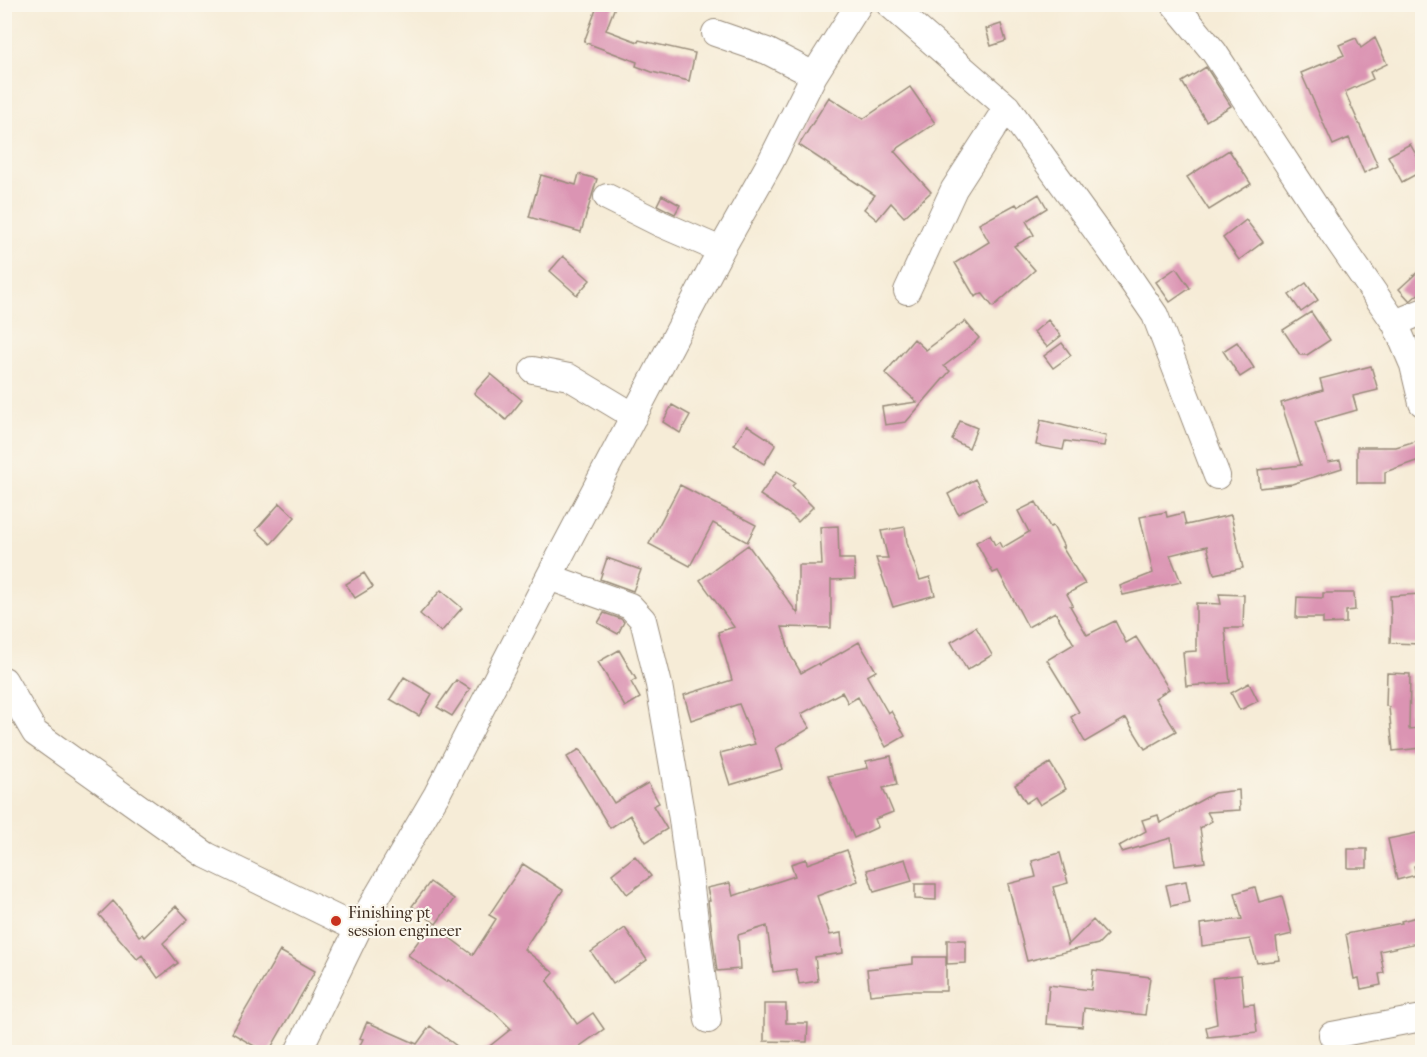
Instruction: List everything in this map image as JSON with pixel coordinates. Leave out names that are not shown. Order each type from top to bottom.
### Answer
[{"type":"street","points":[[298,1053],[358,929],[437,794],[721,250],[771,161],[814,75],[859,4]]},
{"type":"street","points":[[889,4],[1007,107],[1116,258],[1155,315],[1217,476]]},
{"type":"street","points":[[1174,4],[1214,52],[1328,226],[1395,323],[1413,365],[1422,403]]},
{"type":"street","points":[[715,33],[767,51],[814,75]]},
{"type":"street","points":[[907,291],[954,189],[1007,107]]},
{"type":"street","points":[[607,197],[721,250]]},
{"type":"street","points":[[1395,323],[1422,312]]},
{"type":"street","points":[[533,370],[569,377],[634,416]]},
{"type":"street","points":[[549,577],[630,606],[644,620],[659,685],[682,819],[708,1020]]},
{"type":"street","points":[[4,680],[35,733],[206,855],[358,929]]},
{"type":"street","points":[[1332,1035],[1422,1018]]},
{"type":"building","points":[[598,4],[616,4],[606,30],[638,42],[639,40],[695,53],[689,81],[652,72],[636,66],[637,62],[584,42]]},
{"type":"building","points":[[1001,24],[1006,41],[991,46],[986,29]]},
{"type":"building","points":[[1356,38],[1361,48],[1375,38],[1387,64],[1370,72],[1373,79],[1345,92],[1378,166],[1364,173],[1349,138],[1333,145],[1301,73],[1344,55],[1339,45]]},
{"type":"building","points":[[1206,67],[1231,106],[1206,121],[1182,82]]},
{"type":"building","points":[[910,87],[935,123],[894,151],[931,192],[904,217],[891,203],[877,220],[864,209],[875,195],[799,145],[829,97],[863,119]]},
{"type":"building","points":[[1410,144],[1422,165],[1422,171],[1402,182],[1388,156]]},
{"type":"building","points":[[1229,150],[1251,184],[1209,210],[1187,177]]},
{"type":"building","points":[[579,174],[597,179],[581,232],[529,217],[541,175],[576,185]]},
{"type":"building","points":[[1039,194],[1047,208],[1026,221],[1034,235],[1014,246],[1035,270],[993,307],[982,293],[975,297],[955,263],[989,242],[979,224],[1016,204],[1018,207]]},
{"type":"building","points":[[662,195],[680,205],[675,214],[657,205]]},
{"type":"building","points":[[1246,220],[1263,242],[1239,260],[1223,238]]},
{"type":"building","points":[[563,256],[590,280],[577,295],[550,271]]},
{"type":"building","points":[[1176,268],[1190,288],[1170,302],[1156,282]]},
{"type":"building","points":[[1422,268],[1422,291],[1410,301],[1399,289]]},
{"type":"building","points":[[1306,283],[1318,300],[1301,312],[1289,295]]},
{"type":"building","points":[[1311,312],[1330,340],[1307,355],[1300,355],[1283,330]]},
{"type":"building","points":[[1048,320],[1061,336],[1047,347],[1034,332]]},
{"type":"building","points":[[965,321],[979,338],[944,366],[950,371],[906,422],[885,425],[882,407],[917,402],[885,373],[914,339],[926,350]]},
{"type":"building","points":[[1237,342],[1254,368],[1240,377],[1223,351]]},
{"type":"building","points":[[1062,343],[1071,355],[1053,368],[1044,356]]},
{"type":"building","points":[[1371,366],[1378,390],[1353,396],[1357,410],[1315,422],[1328,462],[1340,460],[1342,468],[1292,484],[1260,488],[1258,470],[1301,465],[1281,403],[1323,390],[1320,379]]},
{"type":"building","points":[[491,374],[522,400],[506,420],[474,393]]},
{"type":"building","points":[[672,405],[690,415],[680,433],[663,422]]},
{"type":"building","points":[[1041,420],[1106,436],[1104,446],[1065,441],[1063,450],[1036,445]]},
{"type":"building","points":[[960,421],[977,428],[969,448],[952,440]]},
{"type":"building","points":[[747,425],[776,444],[764,464],[734,445]]},
{"type":"building","points":[[1422,439],[1422,459],[1385,472],[1385,483],[1357,483],[1357,447],[1396,447]]},
{"type":"building","points":[[777,471],[795,483],[792,486],[813,507],[798,522],[760,495]]},
{"type":"building","points":[[975,479],[986,500],[958,514],[948,494]]},
{"type":"building","points":[[680,485],[756,525],[747,542],[713,523],[690,566],[649,544]]},
{"type":"building","points":[[1036,502],[1050,527],[1053,526],[1064,547],[1062,547],[1085,584],[1067,594],[1073,605],[1070,606],[1087,635],[1115,621],[1126,643],[1136,637],[1169,689],[1155,698],[1176,731],[1145,749],[1126,718],[1085,742],[1071,717],[1079,712],[1047,660],[1074,644],[1055,612],[1028,627],[998,571],[993,573],[976,542],[990,535],[995,545],[999,542],[1002,548],[1029,532],[1018,511]]},
{"type":"building","points":[[280,503],[295,517],[271,544],[256,530]]},
{"type":"building","points":[[1166,512],[1167,517],[1183,513],[1186,525],[1231,515],[1243,568],[1214,574],[1207,546],[1170,555],[1181,582],[1123,595],[1120,586],[1153,573],[1140,517]]},
{"type":"building","points":[[838,526],[839,559],[854,559],[855,579],[831,580],[831,628],[782,627],[791,656],[801,673],[819,663],[820,665],[859,642],[876,671],[867,676],[888,713],[891,711],[905,736],[886,747],[858,697],[848,703],[842,692],[801,714],[810,728],[776,748],[783,769],[730,785],[720,753],[755,744],[739,704],[691,720],[684,695],[732,680],[718,632],[734,627],[700,580],[748,545],[798,614],[798,565],[822,565],[820,527]]},
{"type":"building","points":[[905,527],[907,543],[920,580],[930,577],[935,595],[893,607],[876,558],[888,558],[881,531]]},
{"type":"building","points":[[607,558],[641,570],[633,591],[600,579]]},
{"type":"building","points":[[364,573],[373,587],[355,598],[346,584]]},
{"type":"building","points":[[441,590],[462,608],[441,632],[420,614]]},
{"type":"building","points":[[1323,593],[1354,593],[1355,610],[1346,611],[1346,623],[1323,624],[1323,618],[1296,618],[1297,597],[1323,598]]},
{"type":"building","points":[[1219,594],[1244,595],[1243,628],[1225,628],[1230,683],[1186,686],[1183,652],[1196,651],[1196,603],[1221,604]]},
{"type":"building","points":[[1420,594],[1422,644],[1390,643],[1390,596]]},
{"type":"building","points":[[604,613],[624,622],[618,634],[598,623]]},
{"type":"building","points":[[976,627],[992,655],[967,670],[951,642]]},
{"type":"building","points":[[619,650],[636,679],[631,682],[640,698],[625,707],[598,662]]},
{"type":"building","points":[[1387,673],[1410,674],[1409,729],[1420,728],[1422,748],[1393,751],[1389,707],[1386,706]]},
{"type":"building","points":[[404,677],[432,694],[419,716],[390,699]]},
{"type":"building","points":[[456,680],[470,689],[452,716],[437,707]]},
{"type":"building","points":[[1249,683],[1258,701],[1240,710],[1231,693]]},
{"type":"building","points":[[580,749],[614,803],[648,783],[659,803],[653,806],[667,829],[646,842],[630,815],[610,828],[567,757]]},
{"type":"building","points":[[891,756],[897,785],[883,788],[893,812],[875,819],[878,827],[854,838],[828,776],[868,768],[866,761]]},
{"type":"building","points":[[1050,763],[1066,789],[1040,805],[1035,797],[1026,803],[1015,785]]},
{"type":"building","points":[[1239,790],[1240,810],[1207,812],[1212,821],[1200,828],[1205,862],[1175,866],[1171,838],[1122,852],[1119,846],[1146,831],[1142,820],[1158,815],[1160,823],[1214,793]]},
{"type":"building","points":[[1422,832],[1422,864],[1414,866],[1416,875],[1397,880],[1388,839]]},
{"type":"building","points":[[1348,849],[1367,849],[1367,868],[1348,868]]},
{"type":"building","points":[[847,850],[858,881],[817,896],[830,935],[841,933],[843,953],[815,957],[818,981],[799,984],[796,969],[773,972],[767,926],[738,935],[740,969],[717,971],[707,888],[730,883],[733,896],[795,876],[791,864],[806,859],[807,864]]},
{"type":"building","points":[[1060,853],[1068,883],[1053,887],[1068,945],[1093,920],[1107,935],[1098,944],[1027,961],[1008,884],[1036,877],[1032,861]]},
{"type":"building","points":[[635,856],[651,876],[627,894],[612,874]]},
{"type":"building","points":[[905,859],[912,881],[874,892],[867,870]]},
{"type":"building","points":[[523,864],[563,890],[524,949],[554,973],[547,981],[577,1024],[593,1013],[604,1029],[570,1053],[481,1053],[511,1029],[495,1013],[408,955],[431,924],[473,955],[496,919],[489,915]]},
{"type":"building","points":[[1186,881],[1190,902],[1171,906],[1166,885]]},
{"type":"building","points":[[430,882],[454,899],[436,924],[412,906]]},
{"type":"building","points":[[915,884],[936,884],[936,900],[915,899]]},
{"type":"building","points":[[1255,887],[1259,902],[1282,896],[1292,934],[1276,938],[1279,960],[1257,963],[1250,939],[1202,946],[1200,924],[1242,919],[1235,893]]},
{"type":"building","points":[[113,901],[139,936],[142,934],[144,937],[176,906],[188,919],[163,943],[178,963],[158,978],[142,955],[137,959],[99,915]]},
{"type":"building","points":[[1422,916],[1422,942],[1380,951],[1384,973],[1379,974],[1381,985],[1361,989],[1359,978],[1354,979],[1346,934],[1402,923],[1401,921]]},
{"type":"building","points":[[625,928],[647,960],[613,984],[591,952]]},
{"type":"building","points":[[947,940],[966,940],[966,963],[947,964]]},
{"type":"building","points":[[280,951],[315,971],[266,1053],[232,1033]]},
{"type":"building","points":[[913,957],[946,957],[946,991],[907,991],[870,995],[867,969],[913,964]]},
{"type":"building","points":[[1093,970],[1150,977],[1145,1015],[1084,1008],[1082,1027],[1046,1024],[1049,985],[1091,990]]},
{"type":"building","points":[[1241,975],[1244,1005],[1254,1004],[1257,1032],[1208,1037],[1206,1027],[1217,1024],[1212,978]]},
{"type":"building","points":[[764,1004],[786,1004],[786,1023],[808,1023],[807,1042],[764,1041]]},
{"type":"building","points":[[367,1022],[417,1044],[430,1026],[466,1053],[356,1053],[363,1039],[360,1038]]},
{"type":"place","name":"Finishing pt session engineer","points":[[336,921]]}]
